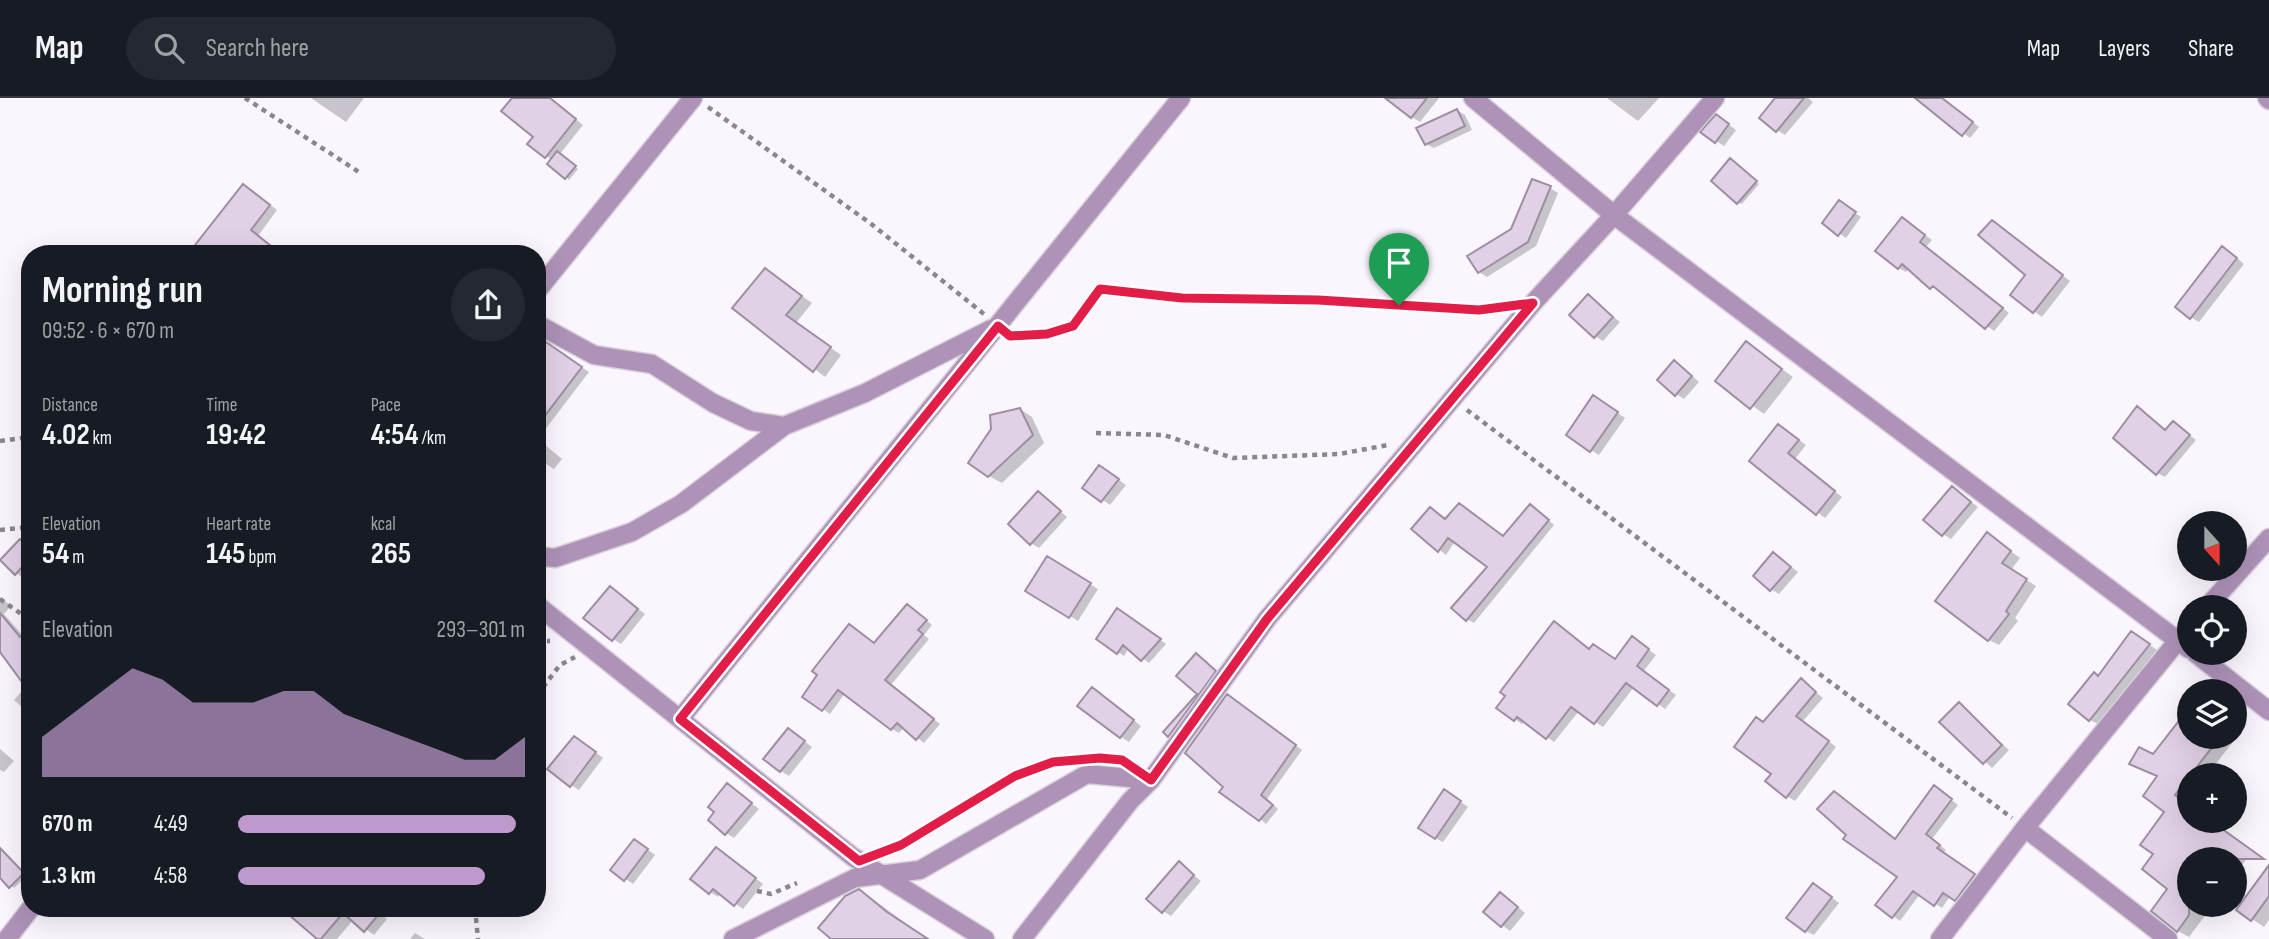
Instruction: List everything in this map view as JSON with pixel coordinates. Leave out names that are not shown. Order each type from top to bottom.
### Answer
[{"type":"street","points":[[680,719],[1181,98]]},
{"type":"street","points":[[1473,98],[1614,215],[2177,632]]},
{"type":"street","points":[[1022,939],[1130,801],[1151,780],[1267,619],[1533,303],[1614,215],[1715,98]]},
{"type":"street","points":[[546,281],[700,102]]},
{"type":"street","points":[[546,557],[555,558],[632,532],[681,504],[784,426],[865,393],[998,326]]},
{"type":"street","points":[[546,329],[594,355],[652,364],[713,402],[751,421],[784,426]]},
{"type":"street","points":[[2218,595],[2269,538]]},
{"type":"street","points":[[546,613],[859,861],[985,939]]},
{"type":"street","points":[[1940,939],[2025,828],[2177,648]]},
{"type":"street","points":[[2209,665],[2269,712]]},
{"type":"street","points":[[733,939],[855,878],[884,877],[920,870],[1087,774],[1151,780]]},
{"type":"street","points":[[2025,828],[2168,939]]},
{"type":"street","points":[[8,939],[24,917]]},
{"type":"path","points":[[245,98],[362,174]]},
{"type":"path","points":[[700,102],[925,265],[1010,336],[1047,334],[1073,326],[1100,289],[1182,298],[1318,300],[1479,310],[1533,303]]},
{"type":"path","points":[[1452,399],[2025,828]]},
{"type":"path","points":[[1096,433],[1164,435],[1233,458],[1339,454],[1392,444],[1409,450]]},
{"type":"path","points":[[0,442],[21,438]]},
{"type":"path","points":[[0,530],[21,528]]},
{"type":"path","points":[[0,599],[21,614]]},
{"type":"path","points":[[546,641],[559,642]]},
{"type":"path","points":[[546,683],[560,665],[592,649]]},
{"type":"path","points":[[859,861],[901,845],[1026,771],[1053,762],[1074,762]]},
{"type":"path","points":[[757,891],[771,894],[802,880]]},
{"type":"path","points":[[476,917],[478,939]]},
{"type":"building","points":[[512,98],[550,98],[576,119],[545,158],[527,144],[533,137],[501,111]]},
{"type":"building","points":[[1385,98],[1427,98],[1411,118]]},
{"type":"building","points":[[1775,98],[1804,98],[1776,132],[1759,118]]},
{"type":"building","points":[[1915,98],[1942,98],[1973,122],[1962,136]]},
{"type":"building","points":[[1457,109],[1465,126],[1425,145],[1416,128]]},
{"type":"building","points":[[1716,114],[1729,124],[1715,143],[1700,132]]},
{"type":"building","points":[[557,151],[576,166],[565,179],[547,164]]},
{"type":"building","points":[[1730,158],[1757,181],[1737,204],[1711,181]]},
{"type":"building","points":[[1532,179],[1551,186],[1528,242],[1478,273],[1467,256],[1511,229]]},
{"type":"building","points":[[243,184],[270,205],[251,230],[270,245],[195,245]]},
{"type":"building","points":[[1839,200],[1856,212],[1838,236],[1822,223]]},
{"type":"building","points":[[1902,217],[1925,235],[1920,242],[2003,308],[1985,329],[1933,286],[1930,289],[1902,264],[1898,269],[1875,251]]},
{"type":"building","points":[[1992,220],[2063,275],[2033,313],[2010,295],[2025,275],[1978,235]]},
{"type":"building","points":[[2222,246],[2237,258],[2190,319],[2175,307]]},
{"type":"building","points":[[765,268],[802,296],[786,315],[831,347],[813,372],[732,308]]},
{"type":"building","points":[[1588,294],[1613,317],[1594,338],[1569,315]]},
{"type":"building","points":[[1746,341],[1782,369],[1750,409],[1715,381]]},
{"type":"building","points":[[546,342],[582,367],[546,414]]},
{"type":"building","points":[[1674,360],[1692,376],[1675,396],[1657,380]]},
{"type":"building","points":[[1593,395],[1618,412],[1590,452],[1566,435]]},
{"type":"building","points":[[2137,406],[2165,430],[2173,421],[2190,435],[2156,475],[2113,438]]},
{"type":"building","points":[[1020,408],[1033,435],[988,477],[968,463],[991,429],[990,415]]},
{"type":"building","points":[[1778,424],[1799,440],[1788,453],[1835,491],[1816,515],[1749,461]]},
{"type":"building","points":[[1099,465],[1119,479],[1101,502],[1082,488]]},
{"type":"building","points":[[1952,486],[1971,502],[1942,536],[1923,520]]},
{"type":"building","points":[[1038,491],[1061,511],[1030,545],[1008,524]]},
{"type":"building","points":[[1459,503],[1503,536],[1530,504],[1549,520],[1466,621],[1451,608],[1487,567],[1448,538],[1438,552],[1411,529],[1430,507],[1445,519]]},
{"type":"building","points":[[1987,532],[2011,551],[2002,563],[2027,579],[2006,611],[2009,614],[1988,641],[1935,601]]},
{"type":"building","points":[[21,540],[21,568],[15,575],[0,560]]},
{"type":"building","points":[[1773,552],[1791,567],[1770,591],[1753,576]]},
{"type":"building","points":[[1047,556],[1091,583],[1069,618],[1025,591]]},
{"type":"building","points":[[610,586],[638,609],[612,641],[583,618]]},
{"type":"building","points":[[907,604],[927,620],[918,630],[923,634],[885,680],[934,719],[916,740],[897,723],[891,730],[838,690],[822,711],[802,697],[817,675],[812,671],[849,624],[874,643]]},
{"type":"building","points":[[1117,608],[1161,639],[1141,661],[1123,645],[1117,654],[1096,639]]},
{"type":"building","points":[[0,613],[21,636],[21,681],[0,652]]},
{"type":"building","points":[[1554,621],[1589,649],[1593,644],[1615,659],[1632,636],[1649,649],[1637,666],[1669,690],[1657,706],[1626,683],[1594,724],[1571,707],[1546,739],[1517,717],[1514,721],[1496,708],[1505,696],[1500,692]]},
{"type":"building","points":[[2131,631],[2150,644],[2089,721],[2068,704],[2094,672],[2098,676]]},
{"type":"building","points":[[1196,653],[1216,671],[1168,737],[1163,732],[1197,694],[1176,676]]},
{"type":"building","points":[[1801,678],[1816,692],[1796,716],[1829,741],[1786,798],[1765,781],[1771,774],[1734,747],[1756,717],[1763,722]]},
{"type":"building","points":[[1092,687],[1134,720],[1120,738],[1077,706]]},
{"type":"building","points":[[1227,694],[1296,745],[1261,795],[1273,805],[1259,821],[1219,792],[1223,787],[1185,753]]},
{"type":"building","points":[[1959,702],[2002,745],[1983,764],[1939,722]]},
{"type":"building","points":[[2177,723],[2177,749],[2211,749],[2200,763],[2177,763],[2177,833],[2228,833],[2264,859],[2247,859],[2247,847],[2177,847],[2177,917],[2188,917],[2177,932],[2151,911],[2167,889],[2142,869],[2153,854],[2140,845],[2164,812],[2143,796],[2157,776],[2129,764],[2139,747],[2153,754]]},
{"type":"building","points":[[788,728],[805,741],[780,772],[763,759]]},
{"type":"building","points":[[574,736],[596,752],[570,787],[547,769]]},
{"type":"building","points":[[727,783],[752,803],[725,835],[708,820],[714,812],[708,807]]},
{"type":"building","points":[[1934,785],[1952,799],[1926,834],[1940,845],[1937,848],[1975,874],[1955,901],[1943,893],[1934,906],[1913,891],[1892,918],[1875,905],[1897,877],[1843,839],[1846,835],[1817,809],[1834,791],[1895,839]]},
{"type":"building","points":[[1444,789],[1461,801],[1435,839],[1418,828]]},
{"type":"building","points":[[634,839],[648,849],[624,881],[610,870]]},
{"type":"building","points":[[716,847],[756,878],[734,906],[713,889],[709,894],[690,879]]},
{"type":"building","points":[[0,848],[21,870],[21,876],[9,888],[0,878]]},
{"type":"building","points":[[1179,861],[1194,875],[1162,913],[1146,899]]},
{"type":"building","points":[[2269,865],[2269,896],[2251,921],[2246,917],[2247,895]]},
{"type":"building","points":[[1813,883],[1832,897],[1805,932],[1786,918]]},
{"type":"building","points":[[859,889],[887,912],[928,939],[831,939],[818,928],[845,896]]},
{"type":"building","points":[[1500,892],[1518,907],[1501,927],[1483,912]]},
{"type":"building","points":[[291,917],[340,917],[321,939],[317,939]]},
{"type":"building","points":[[347,917],[376,917],[364,932]]},
{"type":"route","points":[[1100,289],[1182,298],[1318,300],[1399,305],[1479,310],[1533,303],[1267,619],[1151,780],[1122,760],[1100,758],[1053,762],[1015,776],[901,845],[881,855],[859,861],[680,719],[998,326],[1010,336],[1047,334],[1073,326],[1100,289]]}]
